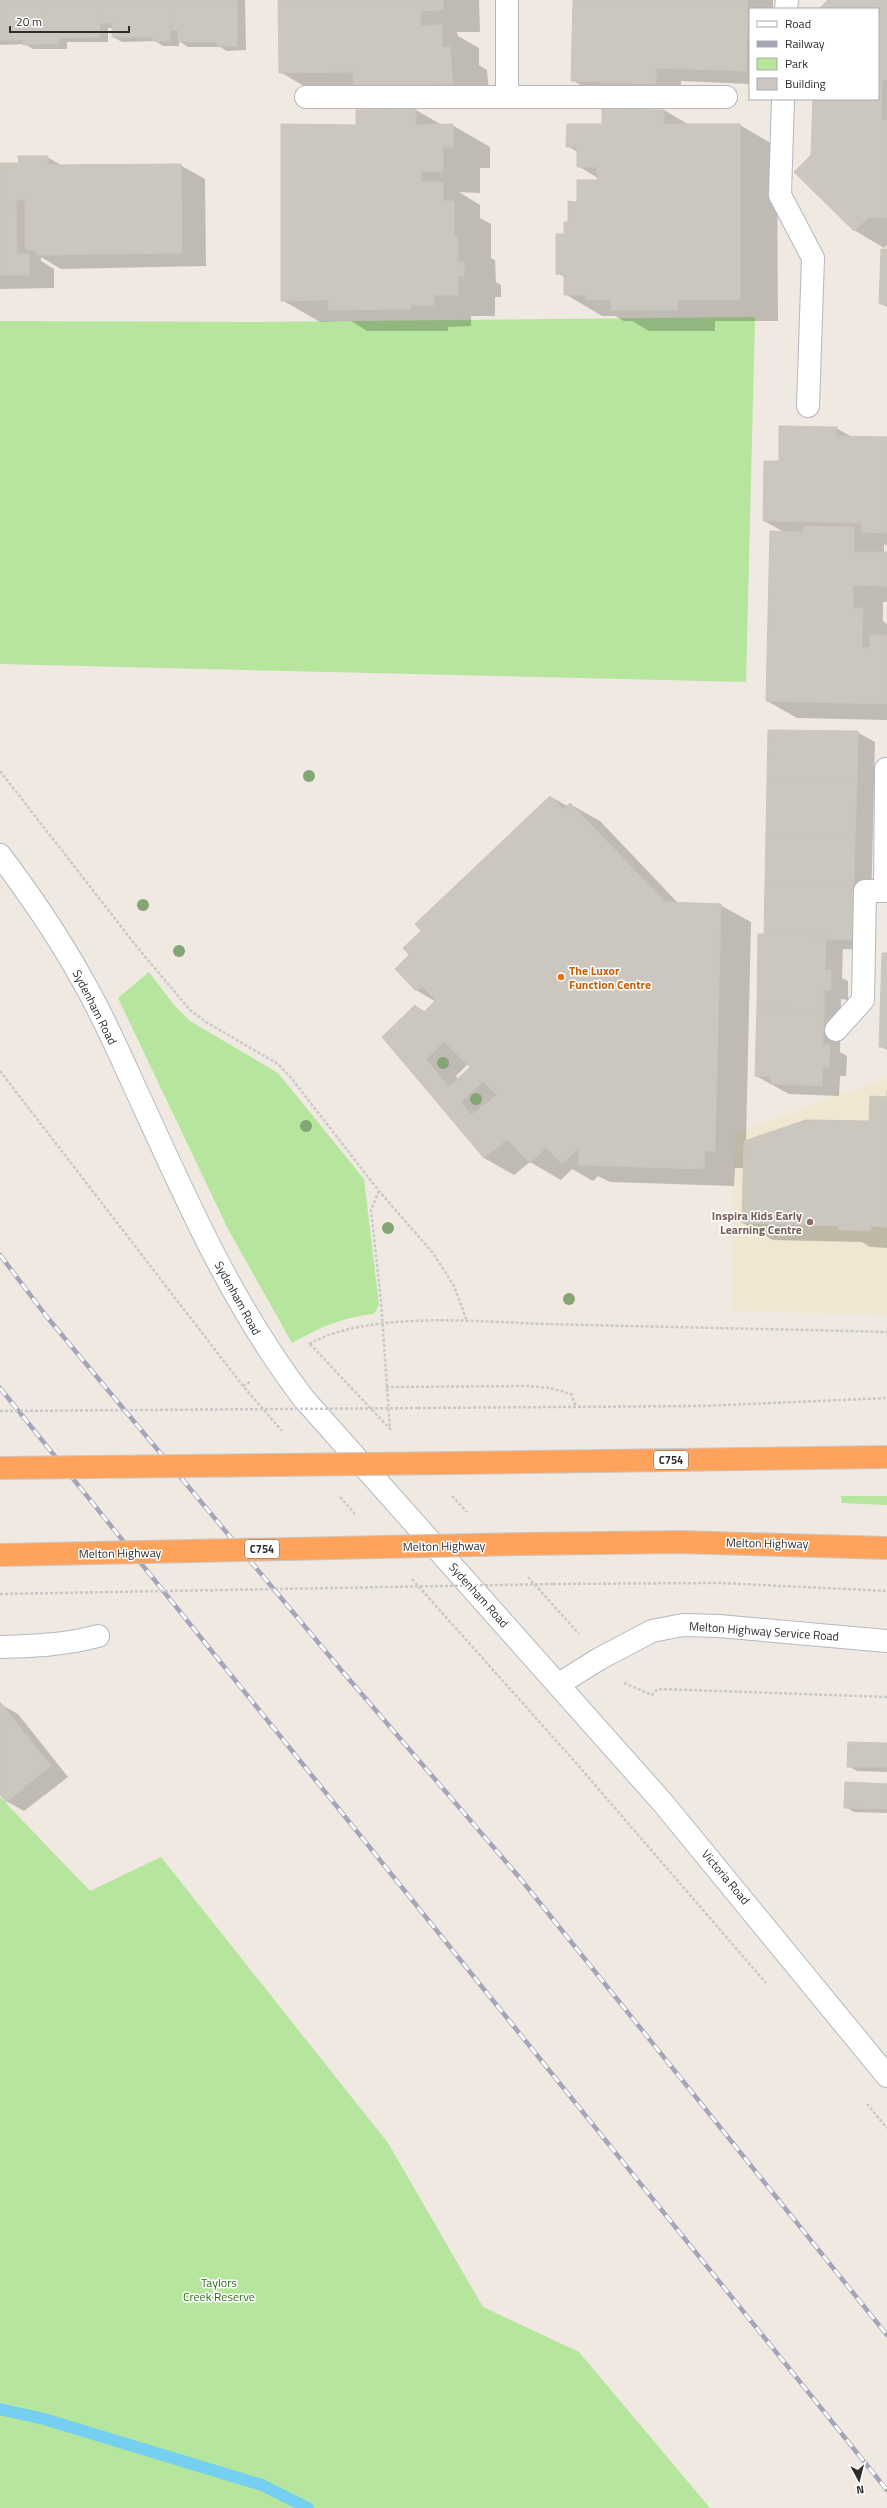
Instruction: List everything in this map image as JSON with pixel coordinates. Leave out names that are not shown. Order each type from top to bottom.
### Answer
[{"type":"highway","name":"C754","points":[[0,1468],[887,1457]]},
{"type":"highway","name":"Melton Highway","points":[[0,1555],[680,1542],[887,1548]]},
{"type":"street","points":[[506,0],[507,98]]},
{"type":"street","points":[[306,97],[726,97]]},
{"type":"street","points":[[783,100],[780,195],[813,258],[808,406]]},
{"type":"street","points":[[836,1030],[863,1000],[865,891],[886,891],[886,769]]},
{"type":"street","name":"Sydenham Road","points":[[0,855],[24,886],[84,981],[211,1249],[245,1314],[278,1365],[304,1400],[559,1684]]},
{"type":"street","name":"Melton Highway Service Road","points":[[559,1684],[599,1659],[652,1631],[683,1625],[719,1626],[887,1641]]},
{"type":"street","points":[[0,1647],[74,1643],[98,1636]]},
{"type":"street","name":"Victoria Road","points":[[559,1684],[710,1858],[887,2076]]},
{"type":"path","points":[[0,771],[174,994],[206,1022],[278,1064],[379,1191],[444,1269],[467,1321]]},
{"type":"path","points":[[0,1071],[242,1386],[284,1433]]},
{"type":"path","points":[[379,1191],[371,1210],[390,1429]]},
{"type":"path","points":[[304,1348],[329,1334],[351,1328],[382,1324],[467,1321],[887,1332]]},
{"type":"path","points":[[310,1344],[395,1435]]},
{"type":"path","points":[[386,1387],[529,1386],[550,1388],[571,1394],[576,1407]]},
{"type":"path","points":[[0,1411],[756,1405],[887,1398]]},
{"type":"path","points":[[448,1492],[469,1514]]},
{"type":"path","points":[[336,1493],[357,1516]]},
{"type":"path","points":[[523,1571],[565,1617],[618,1680],[652,1695],[655,1691],[661,1689],[887,1697]]},
{"type":"path","points":[[408,1575],[576,1763],[768,1986]]},
{"type":"path","points":[[0,1594],[553,1584],[720,1583],[887,1591]]},
{"type":"path","points":[[863,2099],[887,2128]]},
{"type":"shaded area","name":"Inspira Kids Early Learning Centre","points":[[887,1078],[887,1315],[731,1311],[735,1133]]},
{"type":"green space","points":[[755,317],[746,682],[0,664],[0,321],[257,322]]},
{"type":"green space","points":[[149,972],[174,1005],[190,1021],[278,1073],[364,1179],[379,1305],[374,1314],[342,1320],[312,1332],[292,1343],[228,1229],[118,998]]},
{"type":"green space","points":[[841,1496],[887,1496],[887,1505],[842,1503]]},
{"type":"green space","name":"Taylors Creek Reserve","points":[[0,1797],[90,1891],[161,1857],[388,2143],[483,2307],[579,2352],[710,2508],[0,2508]]},
{"type":"building","points":[[0,0],[43,0],[43,44],[23,45],[23,40],[0,40]]},
{"type":"building","points":[[43,0],[103,0],[103,23],[100,23],[100,37],[59,38],[59,44],[43,44]]},
{"type":"building","points":[[103,0],[170,0],[170,41],[153,41],[153,37],[112,37],[112,23],[103,23]]},
{"type":"building","points":[[170,0],[237,0],[237,46],[217,46],[217,42],[178,42],[178,30],[171,30]]},
{"type":"building","points":[[278,0],[443,0],[443,10],[420,11],[421,26],[442,25],[442,47],[450,47],[453,84],[354,85],[353,72],[279,73]]},
{"type":"building","points":[[573,0],[748,0],[746,71],[656,68],[656,84],[571,81]]},
{"type":"building","points":[[828,0],[887,0],[887,80],[882,79],[881,120],[887,120],[887,217],[869,217],[854,231],[794,172],[811,155],[813,100],[879,100],[879,8],[820,8]]},
{"type":"building","points":[[416,109],[416,125],[453,124],[453,147],[443,147],[443,172],[421,171],[421,182],[443,182],[443,201],[454,201],[454,237],[458,238],[458,262],[464,262],[464,276],[458,276],[458,295],[434,295],[434,305],[411,305],[411,309],[328,310],[329,300],[281,301],[281,124],[356,125],[356,110]]},
{"type":"building","points":[[602,109],[664,110],[664,124],[740,124],[740,300],[677,300],[678,310],[611,310],[611,300],[586,300],[585,295],[564,295],[564,274],[556,274],[556,234],[564,234],[564,222],[568,222],[568,201],[577,202],[577,180],[597,180],[597,167],[577,167],[577,147],[566,147],[567,124],[602,124]]},
{"type":"building","points":[[18,156],[48,156],[48,165],[181,164],[182,253],[36,255],[36,251],[25,248],[25,200],[16,200],[17,254],[29,254],[29,275],[0,275],[0,163],[19,163]]},
{"type":"building","points":[[881,249],[887,249],[887,304],[879,304]]},
{"type":"building","points":[[779,426],[837,427],[836,436],[887,437],[887,533],[861,532],[861,523],[763,521],[764,461],[779,461]]},
{"type":"building","points":[[804,526],[854,527],[854,552],[887,552],[887,586],[853,585],[853,608],[863,608],[862,647],[870,648],[870,635],[887,635],[887,704],[766,701],[770,531],[803,532]]},
{"type":"building","points":[[768,730],[858,731],[857,783],[767,782]]},
{"type":"building","points":[[767,782],[857,783],[855,836],[766,834]]},
{"type":"building","name":"The Luxor Function Centre","points":[[550,796],[563,809],[570,803],[665,902],[721,904],[715,1151],[705,1151],[704,1169],[578,1165],[579,1148],[562,1164],[546,1147],[530,1163],[507,1139],[484,1158],[382,1037],[415,1005],[423,1013],[436,1000],[422,986],[416,991],[395,969],[409,955],[403,948],[421,931],[415,924]],"holes":[[[444,1041],[470,1067],[449,1087],[426,1059]],[[483,1081],[497,1095],[471,1115],[461,1102]]]},
{"type":"building","points":[[766,834],[855,836],[854,886],[765,884]]},
{"type":"building","points":[[765,884],[854,886],[853,940],[826,939],[826,936],[764,934]]},
{"type":"building","points":[[758,934],[826,936],[825,970],[831,970],[831,990],[824,990],[824,1009],[757,1008]]},
{"type":"building","points":[[882,953],[887,953],[887,1047],[879,1047]]},
{"type":"building","points":[[757,1008],[824,1009],[823,1045],[830,1045],[829,1067],[823,1067],[822,1086],[771,1084],[771,1077],[755,1076]]},
{"type":"building","points":[[870,1096],[887,1097],[887,1227],[871,1226],[871,1231],[839,1230],[839,1226],[742,1223],[744,1141],[806,1120],[869,1121]]},
{"type":"building","points":[[0,1702],[51,1766],[6,1802],[0,1795]]},
{"type":"building","points":[[848,1742],[887,1743],[887,1767],[847,1767]]},
{"type":"building","points":[[845,1782],[887,1784],[887,1809],[844,1808]]},
{"type":"waterway","points":[[0,2409],[44,2419],[262,2485],[308,2508]]},
{"type":"railway","points":[[0,1255],[47,1317],[342,1671],[519,1877],[887,2335]]},
{"type":"railway","points":[[0,1388],[887,2490]]},
{"type":"place","name":"The Luxor Function Centre","points":[[561,977]]},
{"type":"place","name":"Inspira Kids Early Learning Centre","points":[[810,1222]]}]
